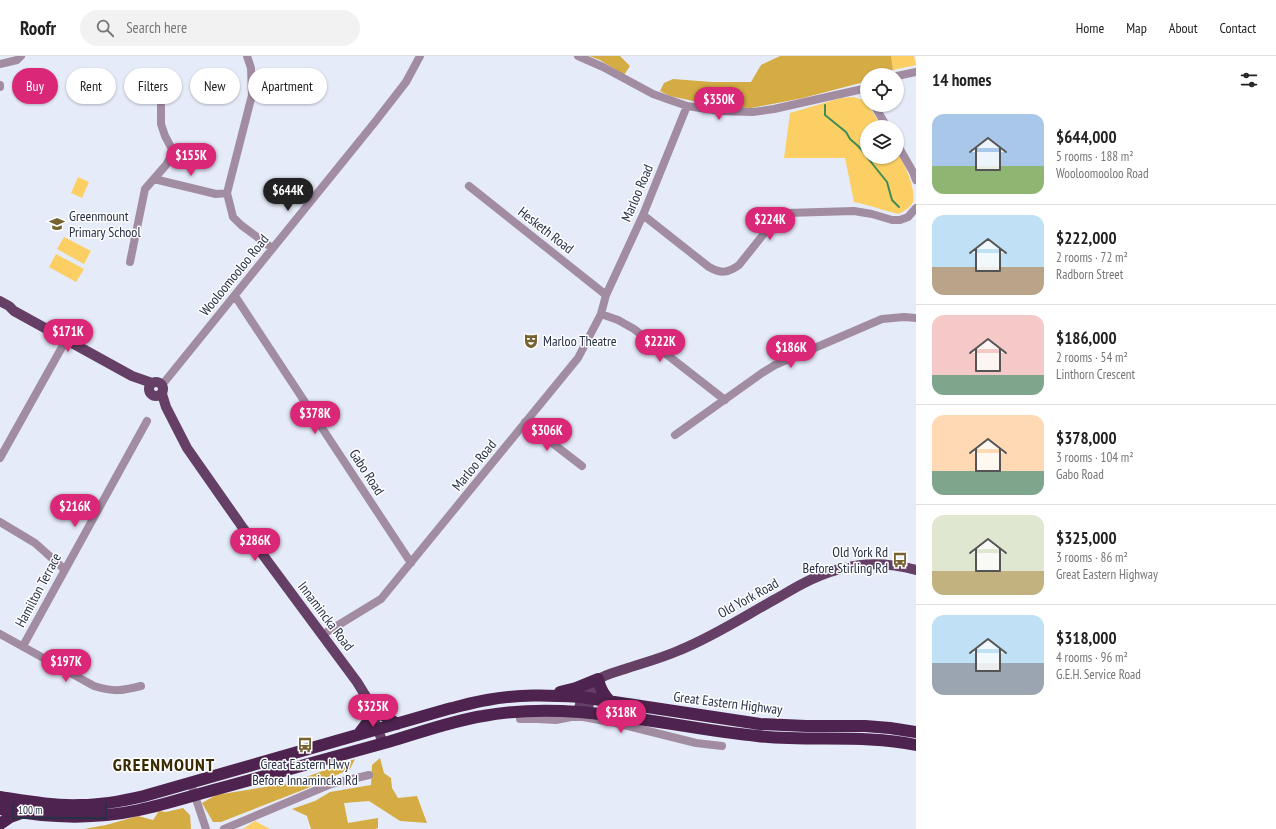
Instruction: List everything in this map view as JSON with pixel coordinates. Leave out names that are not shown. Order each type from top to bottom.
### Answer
[{"type":"highway","points":[[540,695],[566,692],[598,679],[606,698],[611,702]]},
{"type":"highway","name":"Great Eastern Highway","points":[[0,808],[21,813],[62,817],[98,816],[139,810],[193,789],[358,735],[486,700],[511,696],[540,695],[586,698],[760,724],[871,727],[916,732]]},
{"type":"highway","points":[[358,735],[370,719],[374,710],[397,724]]},
{"type":"highway","name":"Great Eastern Highway","points":[[0,797],[29,802],[64,805],[122,801],[144,796],[193,789],[386,742],[469,718],[513,711],[538,715],[583,712],[760,737],[867,739],[916,745]]},
{"type":"highway","points":[[0,824],[5,820],[21,813]]},
{"type":"main road","name":"Innamincka Road","points":[[0,301],[14,311],[132,376],[137,382],[159,386],[162,406],[166,407],[186,448],[243,528],[358,682],[374,710],[386,742]]},
{"type":"main road","name":"Innamincka Road","points":[[0,306],[7,310],[14,311]]},
{"type":"main road","name":"Old York Road","points":[[598,679],[680,650],[713,634],[807,581],[828,572],[846,567],[878,564],[916,570]]},
{"type":"main road","points":[[583,712],[586,698],[597,687],[598,679]]},
{"type":"street","points":[[0,64],[17,60],[21,56]]},
{"type":"street","points":[[247,56],[251,68],[252,95],[227,194],[233,217],[241,225],[272,248]]},
{"type":"street","name":"Wooloomooloo Road","points":[[159,386],[375,122],[406,82],[420,56]]},
{"type":"street","points":[[578,56],[603,67],[653,94],[687,106],[720,111],[753,112],[860,91]]},
{"type":"street","points":[[904,75],[916,72]]},
{"type":"street","points":[[130,262],[145,189],[166,165],[171,156],[172,149],[161,124],[161,106]]},
{"type":"street","name":"Marloo Road","points":[[322,635],[381,599],[578,358],[601,314],[606,294],[643,215],[687,106]]},
{"type":"street","points":[[904,156],[916,180]]},
{"type":"street","points":[[154,179],[216,194],[227,194]]},
{"type":"street","name":"Hesketh Road","points":[[469,186],[606,294]]},
{"type":"street","points":[[643,215],[709,267],[724,273],[739,265],[774,221],[786,213],[854,211],[872,214],[892,220],[900,220],[908,217],[916,208]]},
{"type":"street","name":"Gabo Road","points":[[234,296],[411,563]]},
{"type":"street","points":[[601,314],[618,320],[634,329],[725,400]]},
{"type":"street","points":[[676,435],[762,373],[782,362],[882,319],[904,317],[916,318]]},
{"type":"street","points":[[0,458],[66,340]]},
{"type":"street","name":"Hamilton Terrace","points":[[23,646],[64,569],[147,421]]},
{"type":"street","points":[[525,422],[582,466]]},
{"type":"street","points":[[0,522],[35,543],[64,569]]},
{"type":"street","points":[[0,634],[94,686],[108,690],[120,691],[141,686]]},
{"type":"street","points":[[538,715],[540,695]]},
{"type":"street","points":[[520,719],[538,715],[556,720],[571,717],[583,718],[616,723],[696,743],[722,746]]},
{"type":"street","points":[[224,829],[331,784],[369,775]]},
{"type":"street","points":[[193,789],[206,829]]},
{"type":"shaded area","points":[[589,56],[620,56],[630,66],[624,75],[600,60]]},
{"type":"shaded area","points":[[780,56],[891,56],[893,68],[860,68],[860,83],[803,98],[751,108],[721,107],[670,96],[660,91],[664,83],[673,79],[712,82],[751,82],[761,65]]},
{"type":"shaded area","points":[[891,56],[914,56],[916,65],[902,68],[893,68]]},
{"type":"shaded area","points":[[854,97],[860,99],[860,112],[873,112],[878,120],[860,120],[860,164],[904,164],[913,190],[913,202],[909,208],[899,214],[854,202],[845,158],[784,158],[790,113],[841,98]]},
{"type":"shaded area","points":[[78,177],[89,182],[82,198],[71,193]]},
{"type":"shaded area","points":[[64,237],[91,251],[84,264],[57,249]]},
{"type":"shaded area","points":[[56,254],[84,269],[76,282],[49,267]]},
{"type":"shaded area","points":[[380,758],[384,773],[391,778],[392,788],[398,798],[417,796],[427,823],[400,821],[369,801],[344,803],[348,823],[378,818],[378,828],[311,829],[307,816],[292,809],[315,801],[330,792],[371,785],[372,765]]},
{"type":"shaded area","points":[[355,759],[350,769],[308,788],[221,822],[213,822],[202,803],[216,795],[290,783]]},
{"type":"shaded area","points":[[183,808],[190,815],[191,829],[84,829],[106,825],[138,816],[153,820],[159,811],[166,812]]},
{"type":"shaded area","points":[[255,821],[270,829],[243,829]]},
{"type":"waterway","points":[[825,105],[825,115],[846,132],[850,139],[860,148]]},
{"type":"waterway","points":[[873,164],[887,182],[892,200],[899,207]]},
{"type":"place","name":"Greenmount Primary School","points":[[57,224]]},
{"type":"place","name":"Marloo Theatre","points":[[531,341]]},
{"type":"place","name":"Old York Rd Before Stirling Rd","points":[[900,560]]},
{"type":"place","name":"Great Eastern Hwy Before Innamincka Rd","points":[[305,745]]},
{"type":"district","name":"GREENMOUNT","points":[[164,764]]}]
